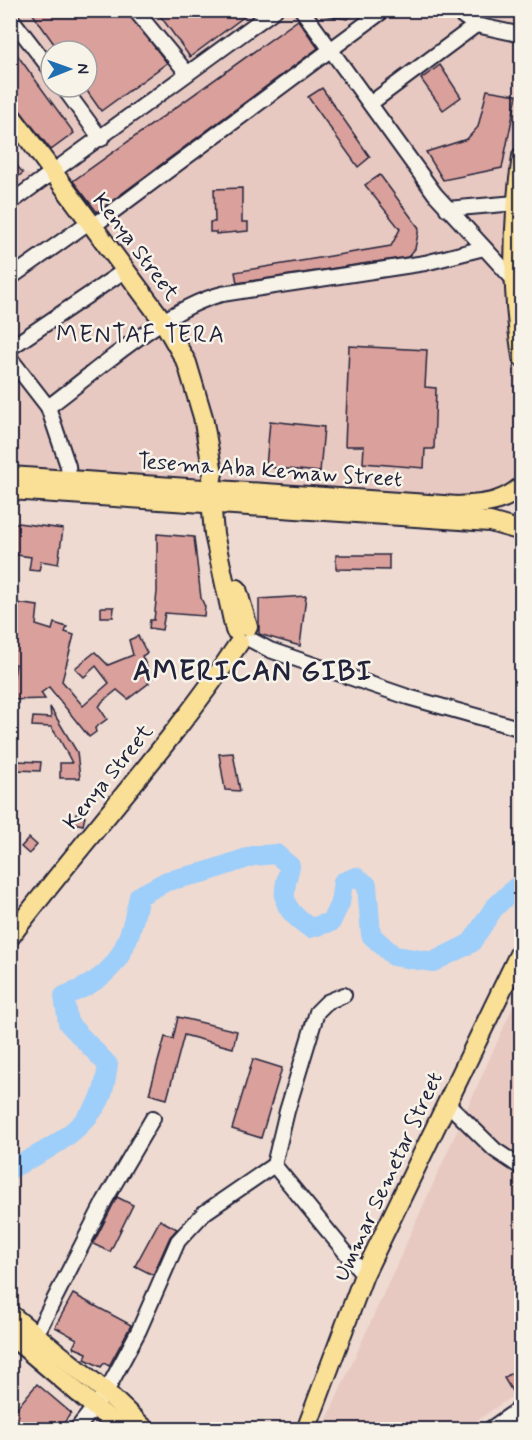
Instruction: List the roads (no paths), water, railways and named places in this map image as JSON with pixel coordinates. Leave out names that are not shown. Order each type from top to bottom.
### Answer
[{"type":"main road","name":"Kenya Street","points":[[10,114],[179,346],[193,379],[214,492],[222,576],[243,635],[205,693],[10,937]]},
{"type":"main road","points":[[522,156],[516,203],[512,278],[522,357]]},
{"type":"main road","name":"Tesema Aba Kemaw Street","points":[[12,478],[70,487],[214,492],[458,506],[493,503],[504,499],[522,486]]},
{"type":"main road","name":"Tesema Aba Kemaw Street","points":[[214,492],[490,522],[522,531]]},
{"type":"main road","name":"Ummar Semetar Street","points":[[306,1430],[364,1275],[522,948]]},
{"type":"main road","points":[[10,1314],[32,1343],[101,1398],[146,1430]]},
{"type":"main road","points":[[10,1335],[32,1343]]},
{"type":"main road","points":[[101,1398],[122,1430]]},
{"type":"street","points":[[10,203],[101,139],[187,73],[275,10]]},
{"type":"street","points":[[302,10],[447,209],[512,278]]},
{"type":"street","points":[[10,278],[91,224],[332,51],[384,10]]},
{"type":"street","points":[[454,10],[476,25],[500,28],[522,35]]},
{"type":"street","points":[[136,11],[187,73]]},
{"type":"street","points":[[10,16],[39,54]]},
{"type":"street","points":[[371,103],[476,25]]},
{"type":"street","points":[[72,99],[101,139]]},
{"type":"street","points":[[447,209],[516,203]]},
{"type":"street","points":[[48,407],[163,321],[198,301],[222,294],[425,263],[484,248]]},
{"type":"street","points":[[10,348],[124,271]]},
{"type":"street","points":[[10,358],[48,407],[70,487]]},
{"type":"street","points":[[243,635],[270,650],[408,697],[522,729]]},
{"type":"street","points":[[76,1430],[101,1398],[139,1330],[178,1241],[204,1214],[274,1165],[287,1111],[317,1012],[327,1002],[344,995]]},
{"type":"street","points":[[447,1103],[495,1150],[522,1168]]},
{"type":"street","points":[[32,1343],[105,1200],[153,1118]]},
{"type":"street","points":[[274,1165],[364,1275]]},
{"type":"street","points":[[489,1430],[522,1407]]},
{"type":"waterway","points":[[10,1169],[48,1149],[71,1133],[91,1113],[101,1097],[108,1065],[68,1023],[64,996],[97,980],[118,959],[125,946],[139,896],[167,881],[206,872],[253,856],[276,854],[290,866],[285,887],[286,902],[293,914],[310,928],[331,922],[340,903],[343,882],[356,877],[367,885],[371,935],[394,956],[433,962],[471,943],[494,908],[516,887],[522,886]]},
{"type":"tram line","points":[[522,249],[522,270]]},
{"type":"district","name":"MENTAF TERA","points":[[141,334]]},
{"type":"district","name":"AMERICAN GIBI","points":[[253,670]]}]
